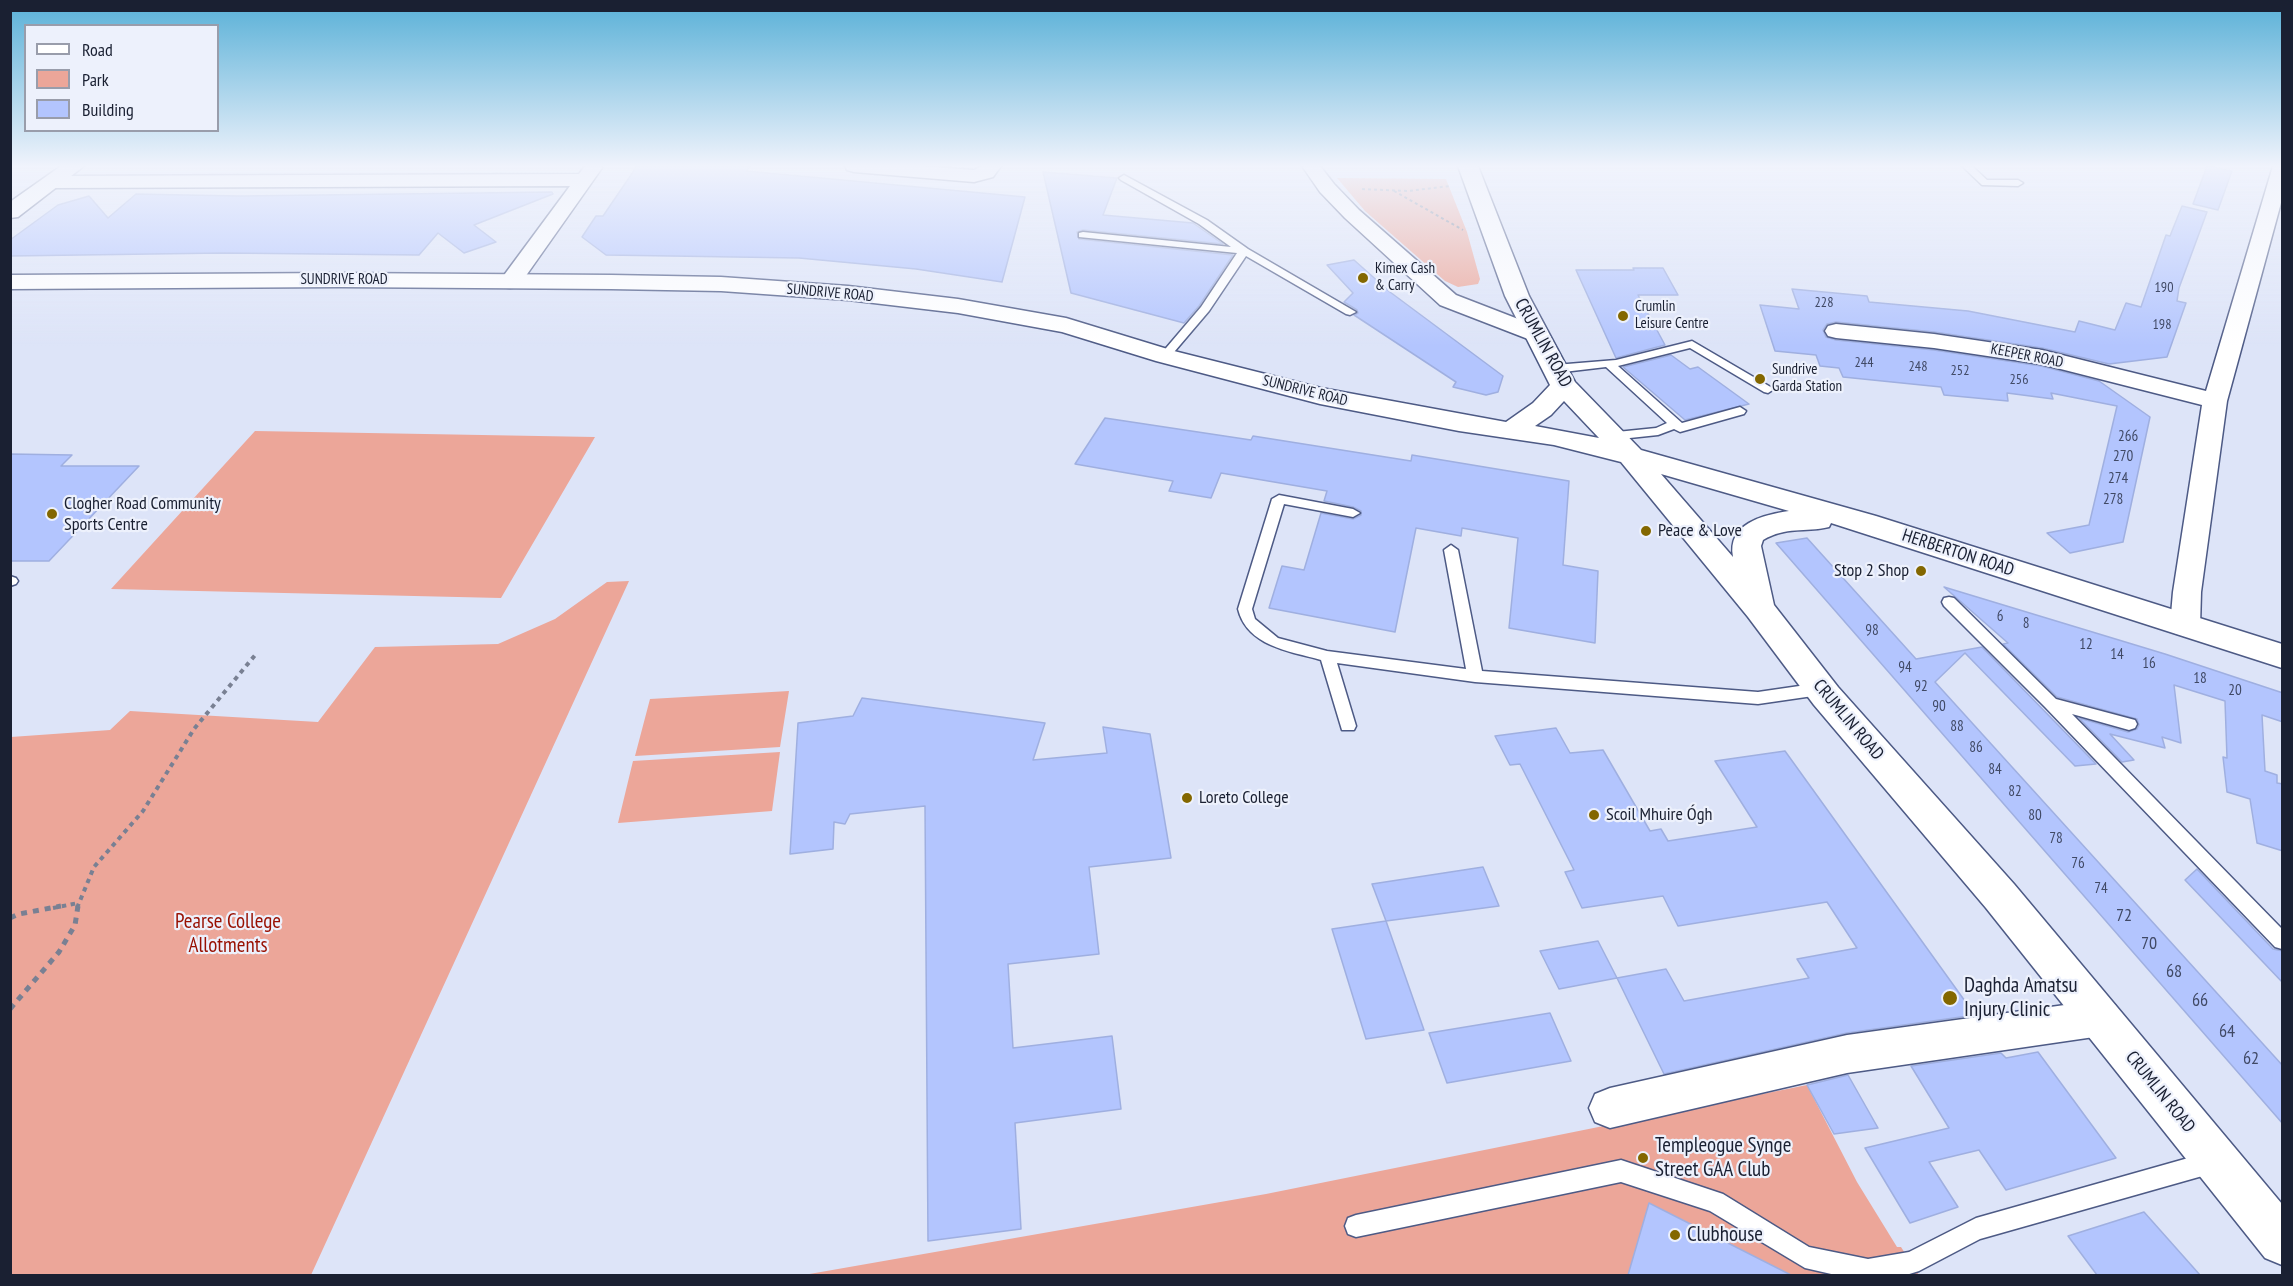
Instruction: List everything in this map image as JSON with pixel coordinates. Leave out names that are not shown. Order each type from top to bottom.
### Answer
[{"type":"street","points":[[510,282],[551,226]]},
{"type":"street","points":[[1365,226],[1442,295],[1464,308],[1536,334]]},
{"type":"street","name":"CRUMLIN ROAD","points":[[1490,226],[1517,296],[1560,378],[1622,446],[1759,609],[1820,689],[2000,896],[2283,1241]]},
{"type":"street","points":[[2185,626],[2187,592],[2215,401],[2266,226]]},
{"type":"street","name":"SUNDRIVE ROAD","points":[[10,282],[340,280],[721,284],[848,293],[958,306],[1066,325],[1165,356],[1320,396],[1427,418],[1622,446]]},
{"type":"street","points":[[1442,295],[1478,298],[1517,296]]},
{"type":"street","name":"KEEPER ROAD","points":[[1836,331],[2018,353],[2215,401]]},
{"type":"street","points":[[1510,431],[1542,409],[1560,378]]},
{"type":"street","name":"HERBERTON ROAD","points":[[1622,446],[2283,656]]},
{"type":"street","points":[[1759,609],[1746,546],[1750,535],[1777,521],[1799,519],[1865,524]]},
{"type":"street","points":[[1610,1108],[1847,1054],[2101,1018]]},
{"type":"lane","points":[[1209,226],[1244,251],[1350,312]]},
{"type":"lane","points":[[1083,235],[1244,251]]},
{"type":"lane","points":[[1165,356],[1205,309],[1244,251]]},
{"type":"lane","points":[[1560,378],[1692,344],[1768,389]]},
{"type":"lane","points":[[1609,364],[1680,428],[1740,411]]},
{"type":"lane","points":[[1622,446],[1675,424]]},
{"type":"lane","points":[[1353,513],[1279,500],[1245,609],[1248,621],[1274,642],[1327,656],[1475,676],[1758,698],[1820,689]]},
{"type":"lane","points":[[1451,550],[1475,676]]},
{"type":"lane","points":[[1949,602],[2283,941]]},
{"type":"lane","points":[[1327,656],[1348,726]]},
{"type":"lane","points":[[2051,703],[2129,724]]},
{"type":"lane","points":[[1356,1226],[1621,1171],[1715,1202],[1805,1257],[1868,1270],[1911,1263],[1976,1229],[2217,1161]]},
{"type":"path","points":[[1456,226],[1467,232]]},
{"type":"path","points":[[10,1010],[64,943],[75,925],[78,903],[94,867],[143,811],[194,729],[256,654]]},
{"type":"path","points":[[10,918],[19,914],[78,903]]},
{"type":"green space","points":[[1382,226],[1465,226],[1480,279],[1478,284],[1458,287],[1445,281]]},
{"type":"green space","points":[[255,431],[595,437],[501,598],[111,589]]},
{"type":"green space","name":"Pearse College Allotments","points":[[629,581],[311,1275],[11,1275],[11,737],[110,730],[130,711],[318,722],[375,647],[498,644],[555,619],[607,582]]},
{"type":"green space","points":[[789,691],[780,747],[635,756],[650,699]]},
{"type":"green space","points":[[780,752],[772,811],[618,823],[633,761]]},
{"type":"green space","name":"Templeogue Synge Street GAA Club","points":[[1807,1085],[1857,1182],[1897,1247],[1901,1247],[1919,1275],[798,1276],[1266,1194]]},
{"type":"building","points":[[29,226],[475,226],[496,242],[464,253],[438,233],[419,255],[223,253],[10,256],[10,240]]},
{"type":"building","points":[[589,226],[1017,226],[1002,282],[916,269],[799,258],[606,255],[582,237]]},
{"type":"building","points":[[1055,226],[1197,226],[1223,244],[1083,230],[1077,232],[1079,239],[1233,255],[1199,306],[1184,323],[1071,293]]},
{"type":"building","points":[[2174,226],[2202,226],[2179,288],[2177,301],[2186,303],[2167,357],[2109,364],[2042,348],[1934,332],[1836,322],[1827,324],[1823,330],[1826,337],[1836,340],[1934,350],[2041,366],[2099,381],[2150,417],[2123,542],[2070,553],[2047,533],[2089,525],[2117,406],[2051,393],[2053,399],[2007,393],[2008,401],[1944,395],[1941,387],[1843,377],[1839,368],[1820,366],[1816,355],[1775,351],[1760,305],[1799,309],[1792,289],[1867,296],[1869,302],[1968,311],[2075,332],[2079,321],[2115,330],[2126,303],[2141,307],[2166,235],[2170,236]]},
{"type":"building","points":[[1354,260],[1390,292],[1503,376],[1498,392],[1486,395],[1453,387],[1456,382],[1354,315],[1358,313],[1357,310],[1344,302],[1353,293],[1327,265]]},
{"type":"building","name":"Crumlin Leisure Centre","points":[[1633,268],[1663,268],[1678,295],[1638,295],[1665,345],[1616,358],[1576,270],[1634,270]]},
{"type":"building","points":[[1671,355],[1690,369],[1698,367],[1749,404],[1685,420],[1623,367]]},
{"type":"building","points":[[1105,418],[1251,440],[1253,436],[1411,461],[1412,455],[1569,481],[1563,565],[1598,571],[1595,643],[1509,628],[1518,538],[1462,528],[1461,536],[1416,528],[1395,632],[1269,608],[1282,566],[1304,570],[1321,513],[1353,519],[1361,515],[1361,511],[1324,501],[1327,491],[1221,473],[1211,498],[1169,491],[1173,481],[1075,464]]},
{"type":"building","name":"Clogher Road Community Sports Centre","points":[[10,454],[72,455],[61,466],[139,466],[49,561],[10,561]]},
{"type":"building","points":[[1807,538],[1916,659],[1982,647],[2096,764],[2075,766],[1965,653],[1935,682],[2283,1066],[2283,1124],[1776,543]]},
{"type":"building","points":[[1944,587],[2165,654],[2283,693],[2283,722],[2262,715],[2265,771],[2277,775],[2277,783],[2283,784],[2283,851],[2257,843],[2250,799],[2227,792],[2223,757],[2227,758],[2225,701],[2174,685],[2181,743],[2162,737],[2165,748],[2110,734],[2134,760],[2122,762],[2079,718],[2128,732],[2137,729],[2139,725],[2137,719],[2057,697],[2003,644],[2008,643]]},
{"type":"building","points":[[862,698],[1045,723],[1033,760],[1107,753],[1103,727],[1150,734],[1171,858],[1089,867],[1099,954],[1008,964],[1013,1048],[1112,1036],[1121,1109],[1015,1123],[1021,1229],[928,1241],[925,806],[850,814],[845,824],[834,822],[833,849],[790,854],[798,723],[853,716]]},
{"type":"building","points":[[1556,728],[1570,753],[1603,750],[1650,831],[1661,829],[1668,841],[1757,827],[1715,761],[1785,751],[1975,1015],[1847,1033],[1664,1074],[1617,978],[1666,969],[1684,1001],[1809,978],[1797,959],[1857,948],[1827,902],[1678,926],[1663,896],[1582,908],[1565,872],[1574,870],[1520,764],[1510,765],[1495,736]]},
{"type":"building","points":[[1483,867],[1499,906],[1386,921],[1372,884]]},
{"type":"building","points":[[2197,869],[2273,949],[2283,951],[2283,983],[2185,880]]},
{"type":"building","points":[[1386,921],[1424,1030],[1366,1039],[1332,929]]},
{"type":"building","points":[[1598,941],[1617,978],[1559,989],[1540,951]]},
{"type":"building","points":[[1550,1013],[1571,1061],[1447,1083],[1429,1033]]},
{"type":"building","points":[[2038,1052],[2116,1158],[2006,1190],[1979,1150],[1929,1162],[1958,1207],[1910,1223],[1865,1148],[1949,1128],[1911,1066],[2001,1053],[2006,1058]]},
{"type":"building","points":[[1848,1075],[1878,1128],[1834,1134],[1807,1085]]},
{"type":"building","name":"Clubhouse","points":[[1649,1203],[1791,1275],[1628,1275]]},
{"type":"building","points":[[2144,1212],[2200,1275],[2097,1275],[2068,1236]]},
{"type":"place","name":"Kimex Cash & Carry","points":[[1363,278]]},
{"type":"place","name":"Crumlin Leisure Centre","points":[[1623,316]]},
{"type":"place","name":"Sundrive Garda Station","points":[[1760,379]]},
{"type":"place","name":"Clogher Road Community Sports Centre","points":[[52,514]]},
{"type":"place","name":"Peace & Love","points":[[1646,531]]},
{"type":"place","name":"Stop 2 Shop","points":[[1921,571]]},
{"type":"place","name":"Loreto College","points":[[1187,798]]},
{"type":"place","name":"Scoil Mhuire Ógh","points":[[1594,815]]},
{"type":"place","name":"Daghda Amatsu Injury Clinic","points":[[1950,998]]},
{"type":"place","name":"Templeogue Synge Street GAA Club","points":[[1643,1158]]},
{"type":"place","name":"Clubhouse","points":[[1675,1235]]}]
